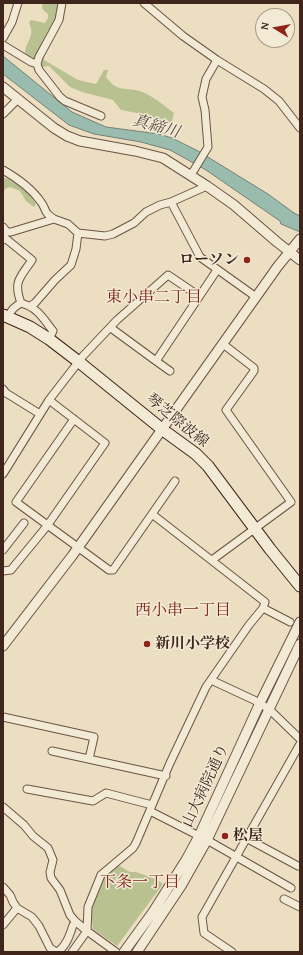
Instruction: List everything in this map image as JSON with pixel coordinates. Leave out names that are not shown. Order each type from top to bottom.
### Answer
[{"type":"main road","name":"琴芝際波線","points":[[5,316],[30,327],[49,339],[163,430],[196,454],[208,466],[254,529],[300,586]]},
{"type":"street","points":[[3,38],[12,22],[18,3]]},
{"type":"street","points":[[62,3],[59,20],[52,35],[38,57],[37,64],[39,70],[60,97],[81,108],[102,116]]},
{"type":"street","points":[[144,3],[183,36],[216,60],[264,89],[279,101],[300,128]]},
{"type":"street","points":[[3,45],[37,64]]},
{"type":"street","points":[[192,173],[208,147],[205,110],[202,97],[206,79],[216,60]]},
{"type":"street","points":[[3,87],[54,128],[67,136],[80,141],[163,158],[192,173],[207,186],[234,205],[300,260]]},
{"type":"street","points":[[3,114],[18,99]]},
{"type":"street","points":[[3,170],[17,178],[42,203],[47,214],[54,219],[68,224],[78,233],[105,236],[113,234],[134,223],[146,212],[160,205],[171,202],[207,186]]},
{"type":"street","points":[[171,202],[200,257],[256,297]]},
{"type":"street","points":[[3,227],[7,232],[11,232],[54,219]]},
{"type":"street","points":[[30,306],[35,303],[55,280],[71,265],[76,249],[78,233]]},
{"type":"street","points":[[3,240],[5,238],[32,260],[18,283],[17,290],[21,303]]},
{"type":"street","points":[[3,646],[31,612],[78,548],[278,266],[290,253],[300,238]]},
{"type":"street","points":[[156,360],[217,270]]},
{"type":"street","points":[[4,471],[40,414],[79,362],[111,328],[168,275],[199,296]]},
{"type":"street","points":[[5,316],[14,306],[21,303],[30,306],[37,310],[53,331],[49,339]]},
{"type":"street","points":[[111,328],[170,371]]},
{"type":"street","points":[[212,560],[291,502],[226,410],[254,371],[254,368],[223,344]]},
{"type":"street","points":[[3,389],[6,393],[40,414]]},
{"type":"street","points":[[3,571],[11,570],[47,526],[105,443],[50,400]]},
{"type":"street","points":[[74,419],[16,502],[109,570],[113,570],[175,481]]},
{"type":"street","points":[[72,952],[87,931],[88,907],[101,875],[133,848],[206,687],[249,625],[263,608],[265,602],[152,514]]},
{"type":"street","points":[[3,550],[24,523]]},
{"type":"street","points":[[263,608],[290,622]]},
{"type":"street","name":"山大病院通り","points":[[137,952],[181,886],[260,703],[300,622]]},
{"type":"street","name":"山大病院通り","points":[[124,952],[203,838],[300,644]]},
{"type":"street","points":[[210,680],[269,708],[300,739]]},
{"type":"street","points":[[3,717],[94,737],[89,759]]},
{"type":"street","points":[[232,952],[204,932],[202,918],[300,744]]},
{"type":"street","points":[[52,751],[166,776]]},
{"type":"street","points":[[27,788],[93,802],[106,793],[151,808],[291,888]]},
{"type":"street","points":[[3,807],[24,825],[33,836],[48,848],[53,860],[50,872],[51,878],[60,890],[70,915],[87,931],[116,952]]},
{"type":"street","points":[[246,838],[298,866]]},
{"type":"street","points":[[3,887],[10,895],[17,908],[32,917],[39,926],[48,950],[56,952],[60,950],[68,940],[73,926]]},
{"type":"street","points":[[284,899],[300,907]]},
{"type":"street","points":[[3,925],[17,908]]},
{"type":"green space","points":[[43,3],[58,3],[54,24],[44,53],[44,60],[78,80],[96,84],[104,70],[108,70],[106,77],[115,86],[145,93],[174,113],[170,124],[157,121],[142,114],[121,110],[113,100],[82,92],[70,87],[49,66],[43,67],[25,54],[25,50],[31,36],[31,28],[29,23],[31,20],[45,23],[48,18],[48,14],[42,7]]},
{"type":"green space","points":[[3,178],[14,180],[22,186],[36,204],[34,207],[26,201],[20,191],[10,187],[5,189],[3,193]]},
{"type":"green space","points":[[118,865],[130,872],[136,872],[156,879],[163,884],[117,946],[93,929],[91,909],[104,875]]},
{"type":"shaded area","points":[[3,56],[72,112],[106,127],[159,134],[172,138],[198,151],[268,194],[300,216],[300,232],[281,224],[280,221],[206,170],[170,150],[141,142],[94,134],[69,125],[3,74]]},
{"type":"place","name":"ローソン","points":[[247,260]]},
{"type":"place","name":"新川小学校","points":[[147,644]]},
{"type":"place","name":"松屋","points":[[225,836]]},
{"type":"district","name":"東小串二丁目","points":[[154,298]]},
{"type":"district","name":"西小串一丁目","points":[[183,611]]},
{"type":"district","name":"下条一丁目","points":[[140,883]]},
{"type":"water label","name":"真締川","points":[[156,127]]}]
